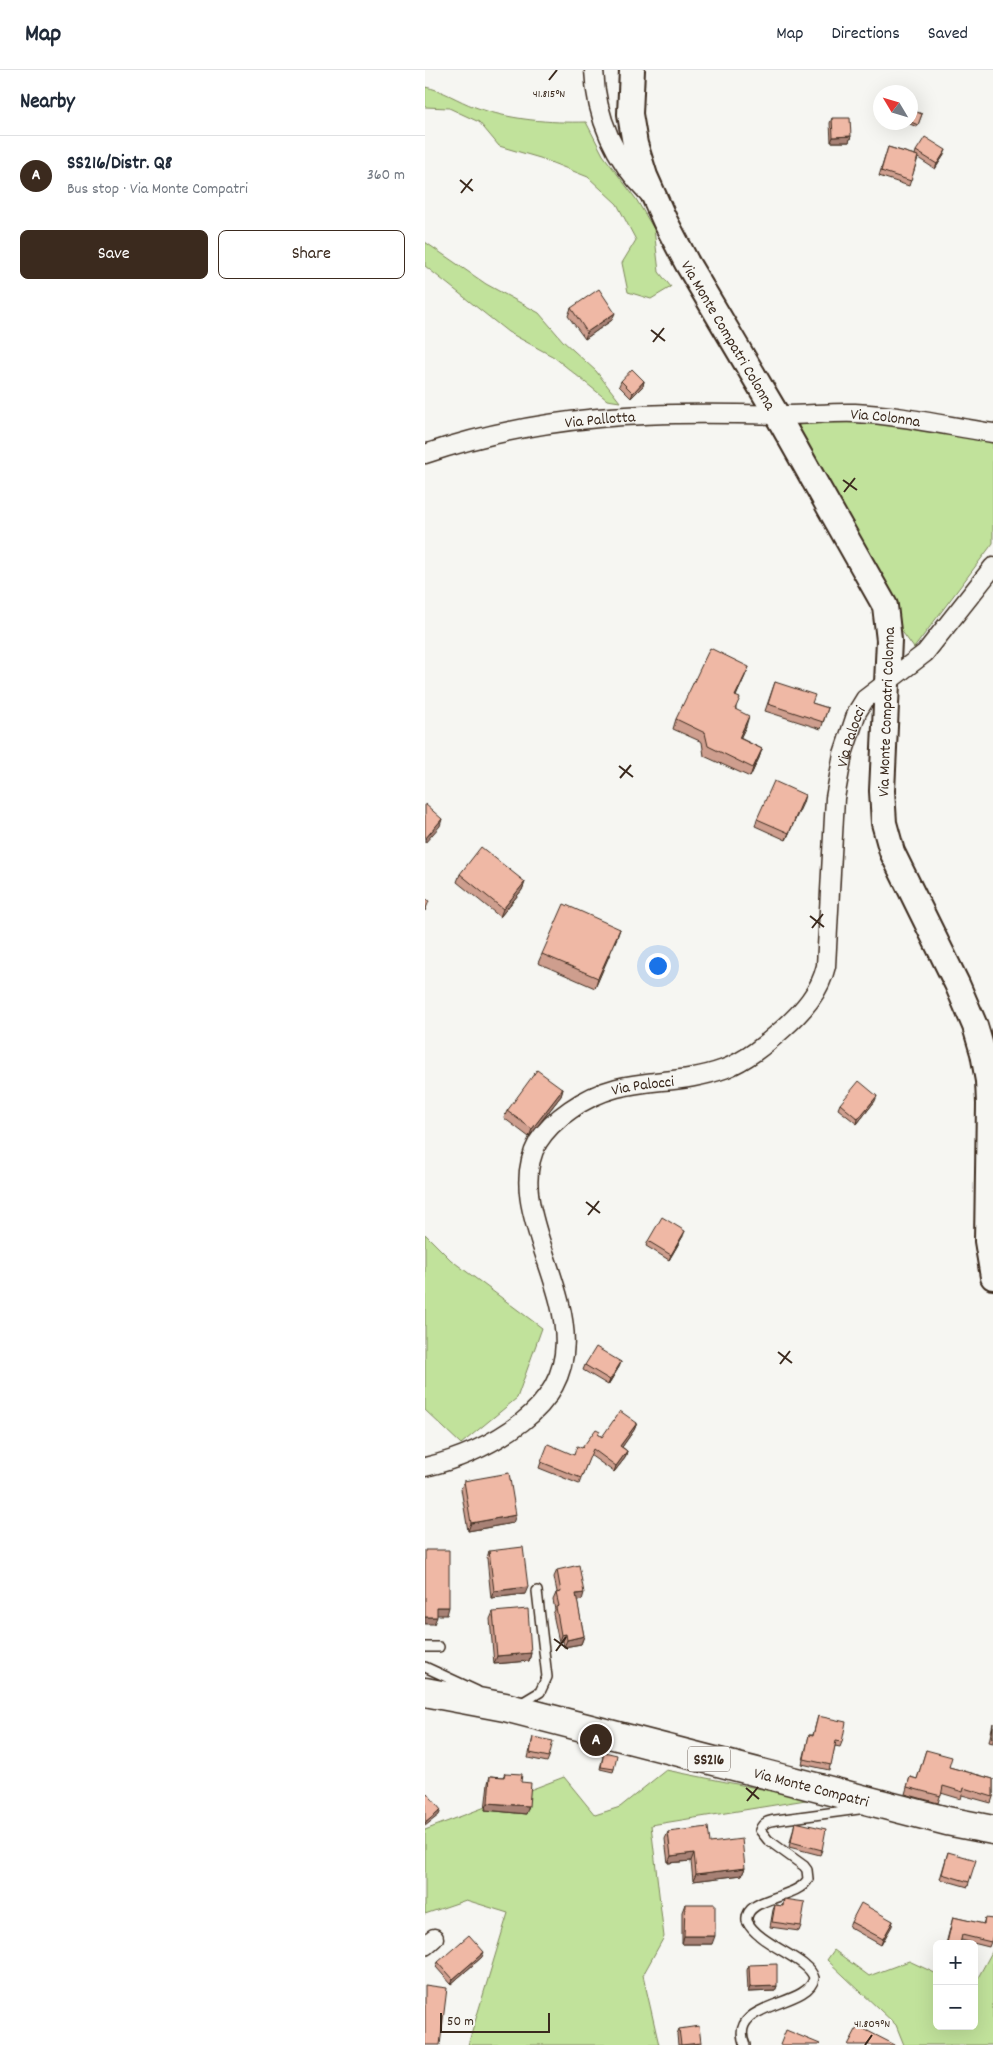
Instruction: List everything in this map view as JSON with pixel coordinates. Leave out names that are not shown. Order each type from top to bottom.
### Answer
[{"type":"main road","name":"Via Monte Compatri","points":[[425,1692],[507,1708],[947,1821],[993,1830]]},
{"type":"street","points":[[594,70],[599,110],[613,147],[630,174],[656,201]]},
{"type":"street","name":"Via Monte Compatri Colonna","points":[[632,70],[630,104],[633,134],[640,162],[656,201],[687,263],[777,415],[883,601],[889,631],[882,791],[887,839],[970,1014],[986,1066],[989,1104],[987,1241],[993,1277]]},
{"type":"street","name":"Via Colonna","points":[[777,415],[840,412],[868,414],[993,433]]},
{"type":"street","name":"Via Pallotta","points":[[425,454],[482,436],[566,421],[696,413],[777,415]]},
{"type":"street","name":"Via Palocci","points":[[425,1467],[478,1449],[515,1427],[542,1402],[559,1374],[564,1344],[563,1317],[556,1287],[532,1212],[529,1185],[531,1162],[535,1149],[548,1129],[577,1105],[611,1088],[635,1083],[686,1078],[719,1071],[734,1065],[761,1048],[787,1026],[808,1004],[818,989],[826,966],[835,798],[839,767],[862,703],[869,695],[925,653],[993,567]]},
{"type":"lane","points":[[425,1667],[455,1680],[507,1708],[540,1692],[547,1677],[537,1591]]},
{"type":"lane","points":[[425,1647],[439,1647]]},
{"type":"lane","points":[[745,2045],[743,2032],[751,2016],[765,2007],[798,1995],[811,1986],[813,1978],[807,1968],[754,1932],[747,1921],[747,1915],[753,1908],[797,1890],[808,1879],[807,1870],[804,1866],[764,1837],[760,1830],[761,1826],[776,1820],[886,1805]]},
{"type":"green space","points":[[425,87],[475,107],[502,115],[544,121],[586,122],[603,155],[636,199],[654,229],[659,272],[671,287],[651,299],[628,292],[622,263],[636,240],[617,204],[588,177],[540,158],[499,146],[479,122],[449,108],[425,107]]},
{"type":"green space","points":[[425,242],[486,284],[539,313],[563,341],[596,371],[620,402],[607,400],[554,357],[508,332],[425,266]]},
{"type":"green space","points":[[834,418],[896,424],[993,438],[993,543],[914,648],[898,626],[886,587],[851,519],[795,429],[802,423]]},
{"type":"green space","points":[[425,1234],[451,1260],[542,1328],[517,1398],[461,1444],[425,1410]]},
{"type":"green space","points":[[666,1770],[812,1799],[651,1825],[664,1937],[643,1975],[659,2045],[468,2045],[508,1913],[466,1900],[425,1914],[425,1830],[564,1777],[595,1815],[620,1807]]},
{"type":"green space","points":[[834,1950],[869,1976],[909,1961],[933,1972],[933,2030],[978,2030],[978,1978],[993,1950],[993,2045],[904,2045],[896,2025],[827,1960]]},
{"type":"building","points":[[918,113],[922,114],[918,125]]},
{"type":"building","points":[[832,118],[850,118],[851,136],[833,137]]},
{"type":"building","points":[[925,137],[946,150],[937,164],[916,151]]},
{"type":"building","points":[[888,147],[918,156],[911,181],[881,171]]},
{"type":"building","points":[[599,289],[615,313],[587,332],[571,308]]},
{"type":"building","points":[[632,369],[644,381],[633,393],[621,381]]},
{"type":"building","points":[[710,648],[749,667],[735,696],[740,698],[735,709],[749,716],[739,738],[762,749],[753,768],[708,746],[705,733],[676,719]]},
{"type":"building","points":[[775,682],[815,695],[812,703],[828,708],[823,722],[768,704]]},
{"type":"building","points":[[774,781],[805,795],[789,833],[757,819]]},
{"type":"building","points":[[425,804],[442,819],[425,839]]},
{"type":"building","points":[[481,847],[525,882],[503,909],[460,874]]},
{"type":"building","points":[[425,899],[429,901],[425,911]]},
{"type":"building","points":[[564,904],[620,929],[598,978],[542,954]]},
{"type":"building","points":[[537,1070],[563,1089],[532,1129],[507,1111]]},
{"type":"building","points":[[859,1081],[877,1096],[858,1119],[840,1104]]},
{"type":"building","points":[[662,1217],[685,1231],[671,1255],[648,1241]]},
{"type":"building","points":[[596,1347],[621,1362],[610,1380],[585,1365]]},
{"type":"building","points":[[620,1411],[637,1423],[620,1446],[627,1451],[616,1466],[593,1449],[581,1478],[541,1462],[548,1444],[574,1455],[577,1446],[582,1448],[596,1429],[600,1431],[598,1434],[602,1437]]},
{"type":"building","points":[[509,1473],[516,1515],[471,1523],[464,1481]]},
{"type":"building","points":[[523,1547],[528,1587],[494,1591],[489,1551]]},
{"type":"building","points":[[425,1550],[449,1550],[449,1607],[437,1607],[437,1617],[425,1617]]},
{"type":"building","points":[[579,1565],[584,1593],[576,1594],[584,1636],[567,1640],[566,1634],[561,1635],[556,1607],[559,1606],[556,1593],[561,1592],[557,1570]]},
{"type":"building","points":[[528,1609],[531,1653],[497,1656],[493,1612]]},
{"type":"building","points":[[818,1716],[846,1722],[842,1742],[836,1741],[831,1765],[804,1759],[809,1735],[813,1736]]},
{"type":"building","points":[[533,1737],[553,1741],[549,1757],[530,1753]]},
{"type":"building","points":[[926,1750],[952,1757],[949,1767],[993,1779],[993,1797],[964,1788],[963,1792],[943,1786],[941,1796],[907,1787],[910,1777],[917,1779]]},
{"type":"building","points":[[604,1752],[617,1755],[614,1769],[601,1767]]},
{"type":"building","points":[[505,1773],[522,1774],[521,1782],[531,1783],[529,1806],[488,1803],[490,1776],[504,1777]]},
{"type":"building","points":[[427,1793],[441,1810],[425,1823],[425,1795]]},
{"type":"building","points":[[795,1822],[826,1829],[822,1850],[791,1842]]},
{"type":"building","points":[[708,1827],[710,1843],[742,1839],[745,1868],[696,1874],[694,1853],[671,1856],[668,1832]]},
{"type":"building","points":[[948,1852],[976,1860],[969,1882],[942,1874]]},
{"type":"building","points":[[784,1899],[805,1902],[801,1926],[772,1922],[775,1905],[783,1906]]},
{"type":"building","points":[[861,1903],[893,1921],[883,1939],[851,1922]]},
{"type":"building","points":[[685,1904],[715,1904],[715,1936],[684,1936]]},
{"type":"building","points":[[953,1917],[984,1924],[985,1918],[993,1919],[991,1942],[962,1935],[961,1940],[948,1940]]},
{"type":"building","points":[[469,1935],[484,1952],[453,1979],[438,1962]]},
{"type":"building","points":[[777,1964],[777,1986],[750,1987],[749,1965]]},
{"type":"building","points":[[425,1985],[447,1988],[440,2045],[425,2045]]},
{"type":"building","points":[[699,2026],[701,2043],[681,2045],[679,2029]]},
{"type":"building","points":[[858,2026],[895,2045],[848,2045]]},
{"type":"building","points":[[786,2030],[820,2044],[780,2045]]},
{"type":"place","name":"SS216/Distr. Q8","points":[[596,1740]]}]
